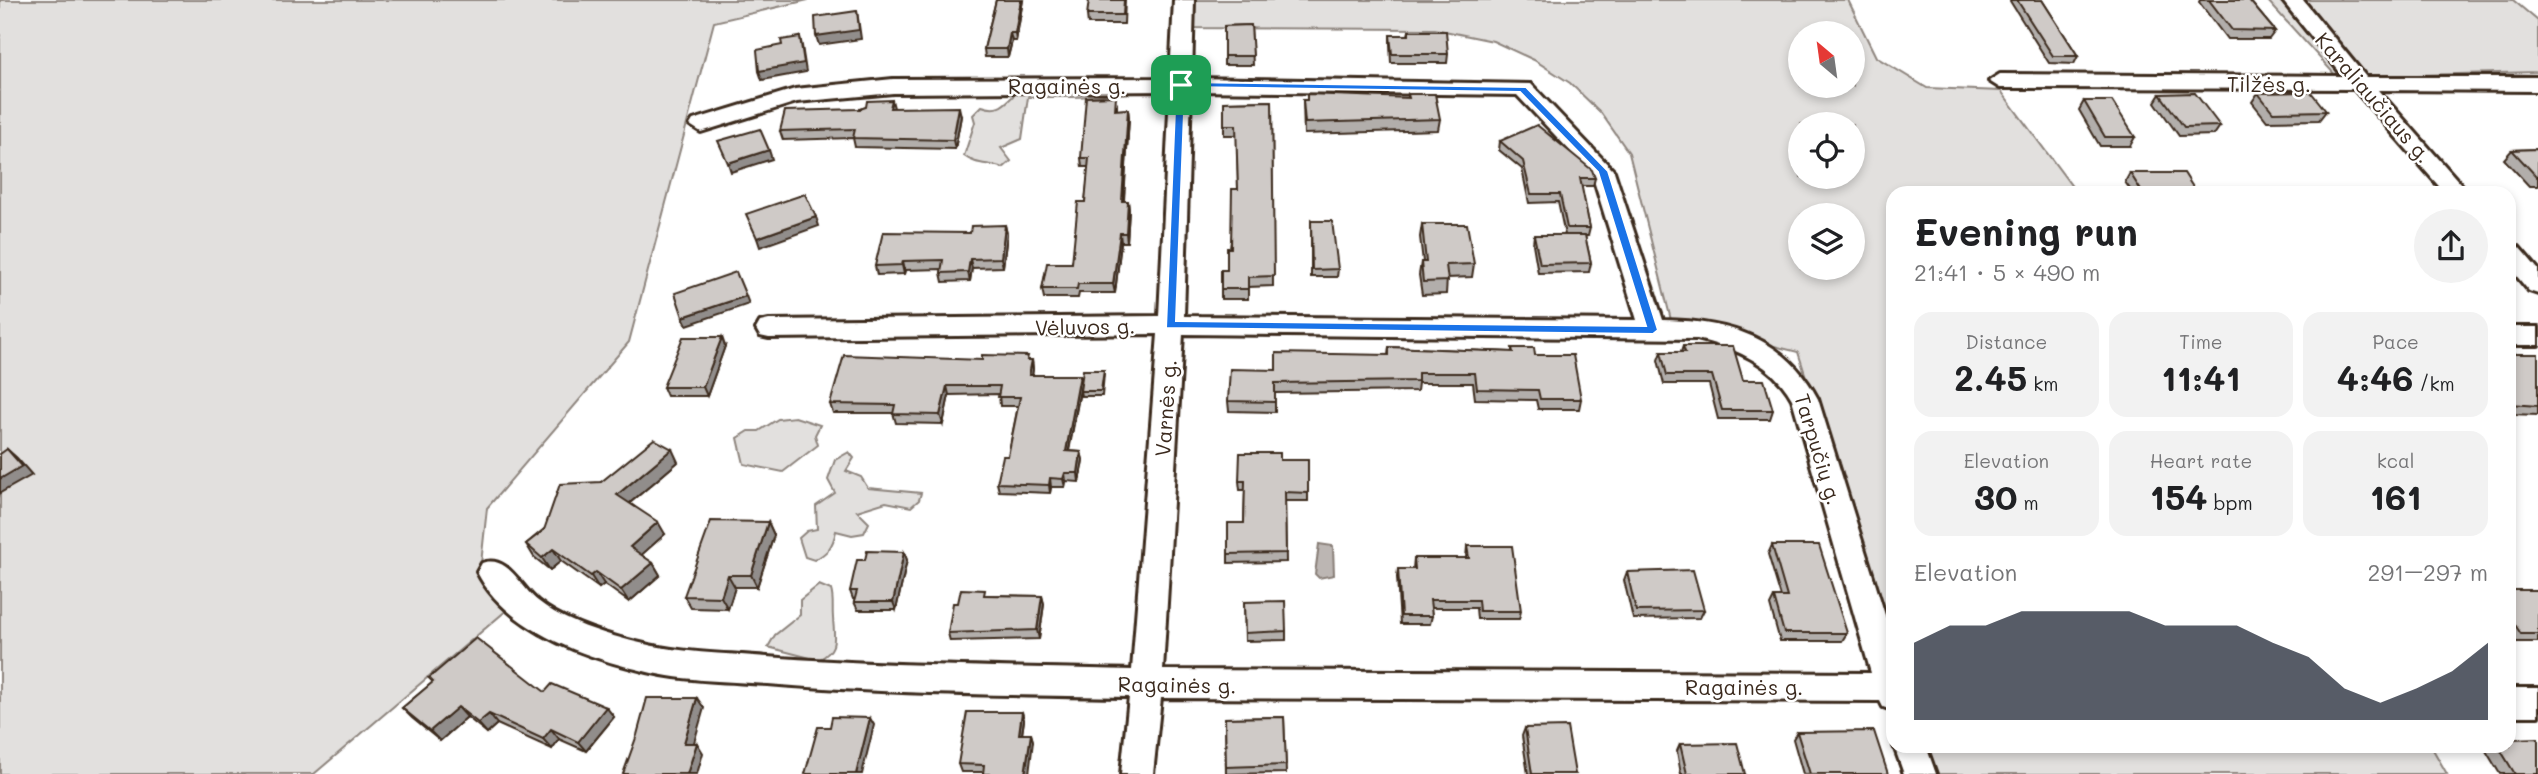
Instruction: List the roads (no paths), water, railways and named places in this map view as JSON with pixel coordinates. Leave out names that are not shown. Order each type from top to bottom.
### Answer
[{"type":"street","name":"Varnės g.","points":[[1137,774],[1147,684],[1170,325],[1184,0]]},
{"type":"street","name":"Karaliaučiaus g.","points":[[2292,0],[2360,83],[2451,186]]},
{"type":"street","name":"Tilžės g.","points":[[2000,81],[2538,84]]},
{"type":"street","name":"Ragainės g.","points":[[701,125],[795,96],[893,86],[1181,85],[1522,89],[1603,171],[1653,330]]},
{"type":"street","points":[[2516,260],[2538,285]]},
{"type":"street","name":"Vėluvos g.","points":[[769,329],[1170,325],[1653,330]]},
{"type":"street","name":"Tarpučių g.","points":[[1653,330],[1697,330],[1727,336],[1754,347],[1775,361],[1798,384],[1805,398],[1886,672]]},
{"type":"street","points":[[2516,336],[2538,336]]},
{"type":"street","name":"Ragainės g.","points":[[492,572],[527,611],[593,643],[636,656],[677,663],[849,677],[1147,684],[1886,692]]},
{"type":"street","points":[[2516,702],[2538,702]]},
{"type":"street","points":[[1912,753],[1920,774]]}]
